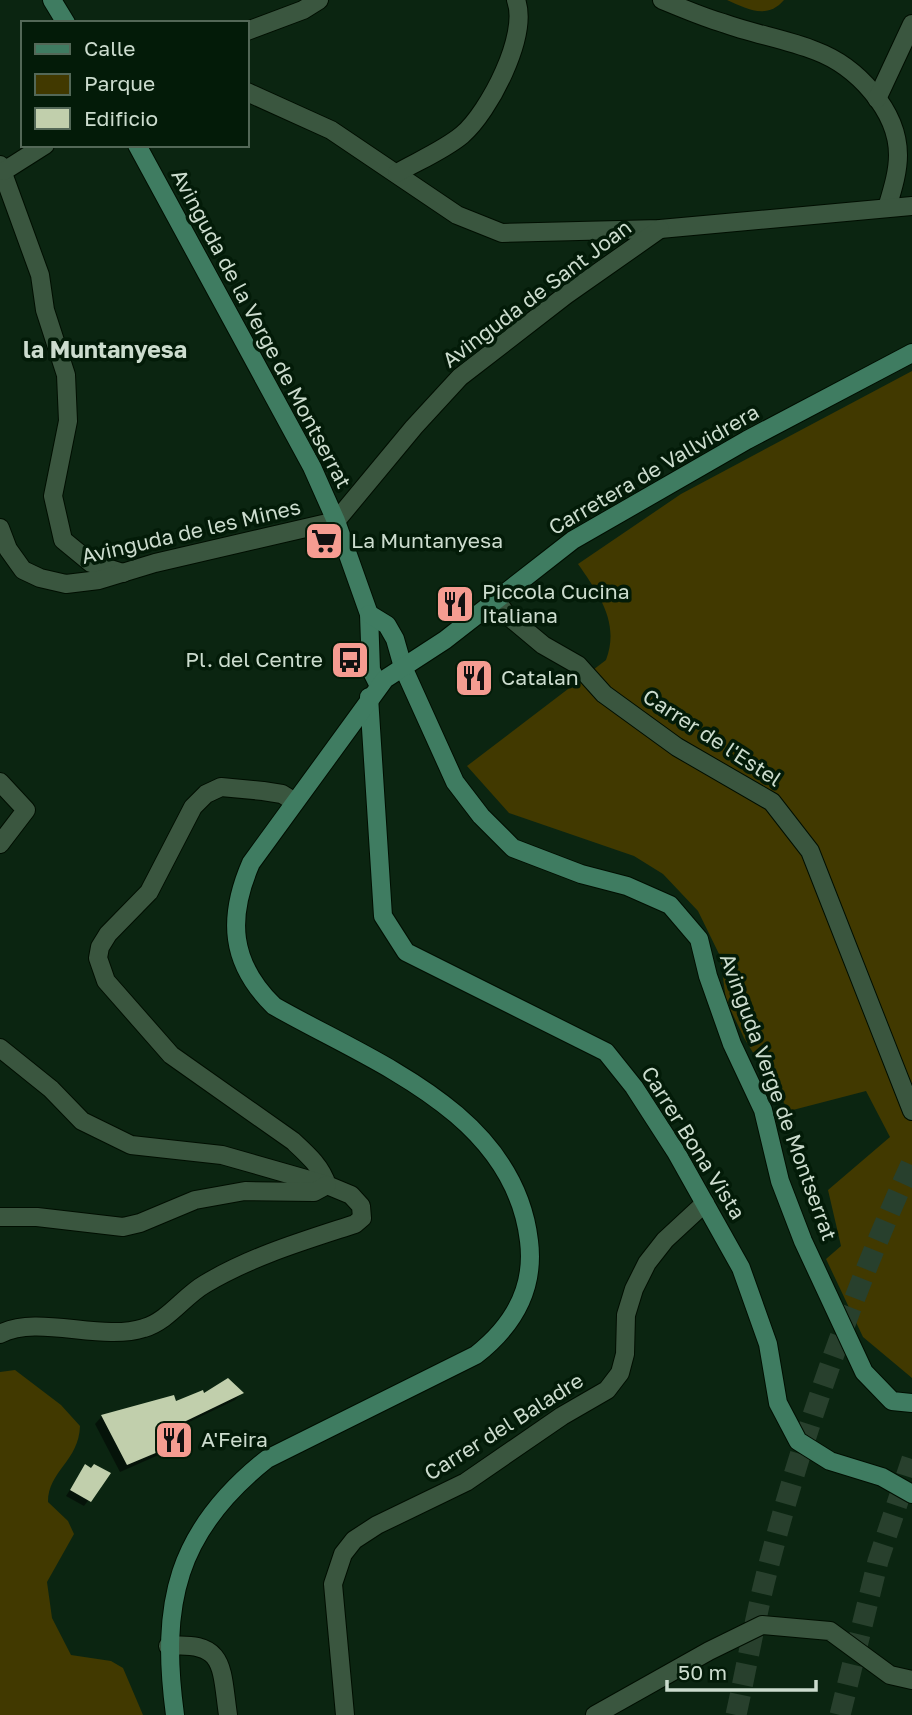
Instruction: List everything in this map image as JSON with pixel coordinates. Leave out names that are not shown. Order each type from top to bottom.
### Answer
[{"type":"street","points":[[52,0],[65,21]]},
{"type":"street","points":[[248,31],[303,10],[319,0]]},
{"type":"street","points":[[397,173],[462,134],[493,96],[517,30],[516,0]]},
{"type":"street","points":[[662,0],[722,23],[818,51],[841,63],[877,99],[893,127],[897,140],[896,175],[887,208]]},
{"type":"street","points":[[877,99],[912,24]]},
{"type":"street","points":[[248,92],[331,130],[457,215],[502,233],[660,229]]},
{"type":"street","points":[[41,147],[2,168],[40,275],[45,310],[66,375],[68,421],[53,496],[63,540],[91,563],[123,573]]},
{"type":"street","name":"Avinguda de la Verge de Montserrat","points":[[138,147],[282,409],[336,521],[369,614]]},
{"type":"street","name":"Avinguda de Sant Joan","points":[[336,521],[414,427],[460,377],[556,303],[660,229],[912,206]]},
{"type":"street","name":"Carretera de Vallvidrera","points":[[403,667],[433,649],[573,540],[747,440],[912,353]]},
{"type":"street","name":"Avinguda de les Mines","points":[[0,528],[9,549],[23,570],[40,578],[66,584],[123,573],[336,521]]},
{"type":"street","name":"Carrer de l'Estel","points":[[496,600],[507,615],[543,645],[578,665],[604,694],[677,747],[772,802],[810,851],[912,1111]]},
{"type":"street","name":"Avinguda Verge de Montserrat","points":[[369,614],[387,625],[455,782],[481,816],[513,848],[581,874],[627,886],[670,905],[699,939],[708,976],[732,1044],[763,1110],[780,1181],[803,1241],[864,1372],[892,1401],[912,1403]]},
{"type":"street","name":"Carrer Bona Vista","points":[[369,614],[383,916],[406,952],[606,1052],[634,1087],[676,1152],[741,1268],[768,1344],[778,1403],[798,1441],[830,1461],[882,1478],[912,1494]]},
{"type":"street","points":[[175,1715],[168,1646],[179,1575],[206,1522],[229,1492],[268,1459],[304,1439],[476,1355],[496,1339],[511,1321],[530,1276],[531,1256],[521,1206],[499,1161],[475,1131],[442,1101],[274,1006],[254,987],[244,965],[236,936],[237,900],[251,863],[373,690],[403,667]]},
{"type":"street","points":[[0,782],[26,810],[0,844]]},
{"type":"street","points":[[295,802],[282,794],[263,790],[221,787],[206,794],[193,807],[149,892],[108,934],[100,947],[98,958],[106,981],[172,1055],[293,1141],[311,1157],[324,1174],[327,1185]]},
{"type":"street","points":[[0,1048],[51,1089],[82,1121],[131,1145],[222,1155],[327,1185],[351,1195],[361,1206],[362,1218],[355,1224],[248,1261],[203,1284],[159,1321],[145,1328],[101,1332],[14,1329],[0,1334]]},
{"type":"street","points":[[0,1217],[37,1217],[123,1227],[195,1200],[246,1191],[314,1192],[327,1185]]},
{"type":"street","name":"Carrer del Baladre","points":[[345,1715],[333,1584],[343,1554],[354,1540],[377,1525],[466,1482],[562,1416],[607,1390],[620,1373],[625,1354],[626,1315],[634,1289],[647,1263],[665,1240],[705,1203]]},
{"type":"street","points":[[595,1715],[709,1651],[762,1625],[830,1631],[890,1675],[912,1680]]},
{"type":"street","points":[[168,1646],[193,1644],[210,1650],[219,1659],[228,1715]]},
{"type":"green space","points":[[727,0],[784,0],[771,10],[757,11]]},
{"type":"green space","points":[[912,371],[912,1378],[863,1337],[826,1259],[841,1246],[828,1190],[890,1137],[866,1091],[789,1111],[744,1038],[726,1000],[720,956],[698,911],[663,874],[634,856],[509,813],[467,766],[606,660],[610,646],[609,621],[600,598],[578,564],[681,494]]},
{"type":"green space","points":[[15,1370],[61,1405],[80,1426],[75,1448],[49,1491],[48,1502],[68,1521],[74,1534],[47,1582],[52,1618],[71,1655],[111,1661],[123,1668],[143,1715],[0,1715],[0,1372]]},
{"type":"building","points":[[228,1378],[244,1393],[184,1422],[189,1439],[127,1465],[101,1415],[174,1395],[176,1401],[203,1390],[204,1393]]},
{"type":"building","points":[[85,1464],[91,1468],[94,1464],[111,1473],[91,1502],[70,1490]]},
{"type":"tunnel","points":[[736,1715],[764,1583],[814,1411],[850,1309],[912,1162]]},
{"type":"tunnel","points":[[840,1715],[878,1561],[912,1459]]},
{"type":"place","name":"La Muntanyesa","points":[[324,541]]},
{"type":"place","name":"Piccola Cucina Italiana","points":[[455,604]]},
{"type":"place","name":"Pl. del Centre","points":[[350,660]]},
{"type":"place","name":"Catalan","points":[[474,678]]},
{"type":"place","name":"A'Feira","points":[[174,1440]]},
{"type":"district","name":"la Muntanyesa","points":[[105,350]]}]
